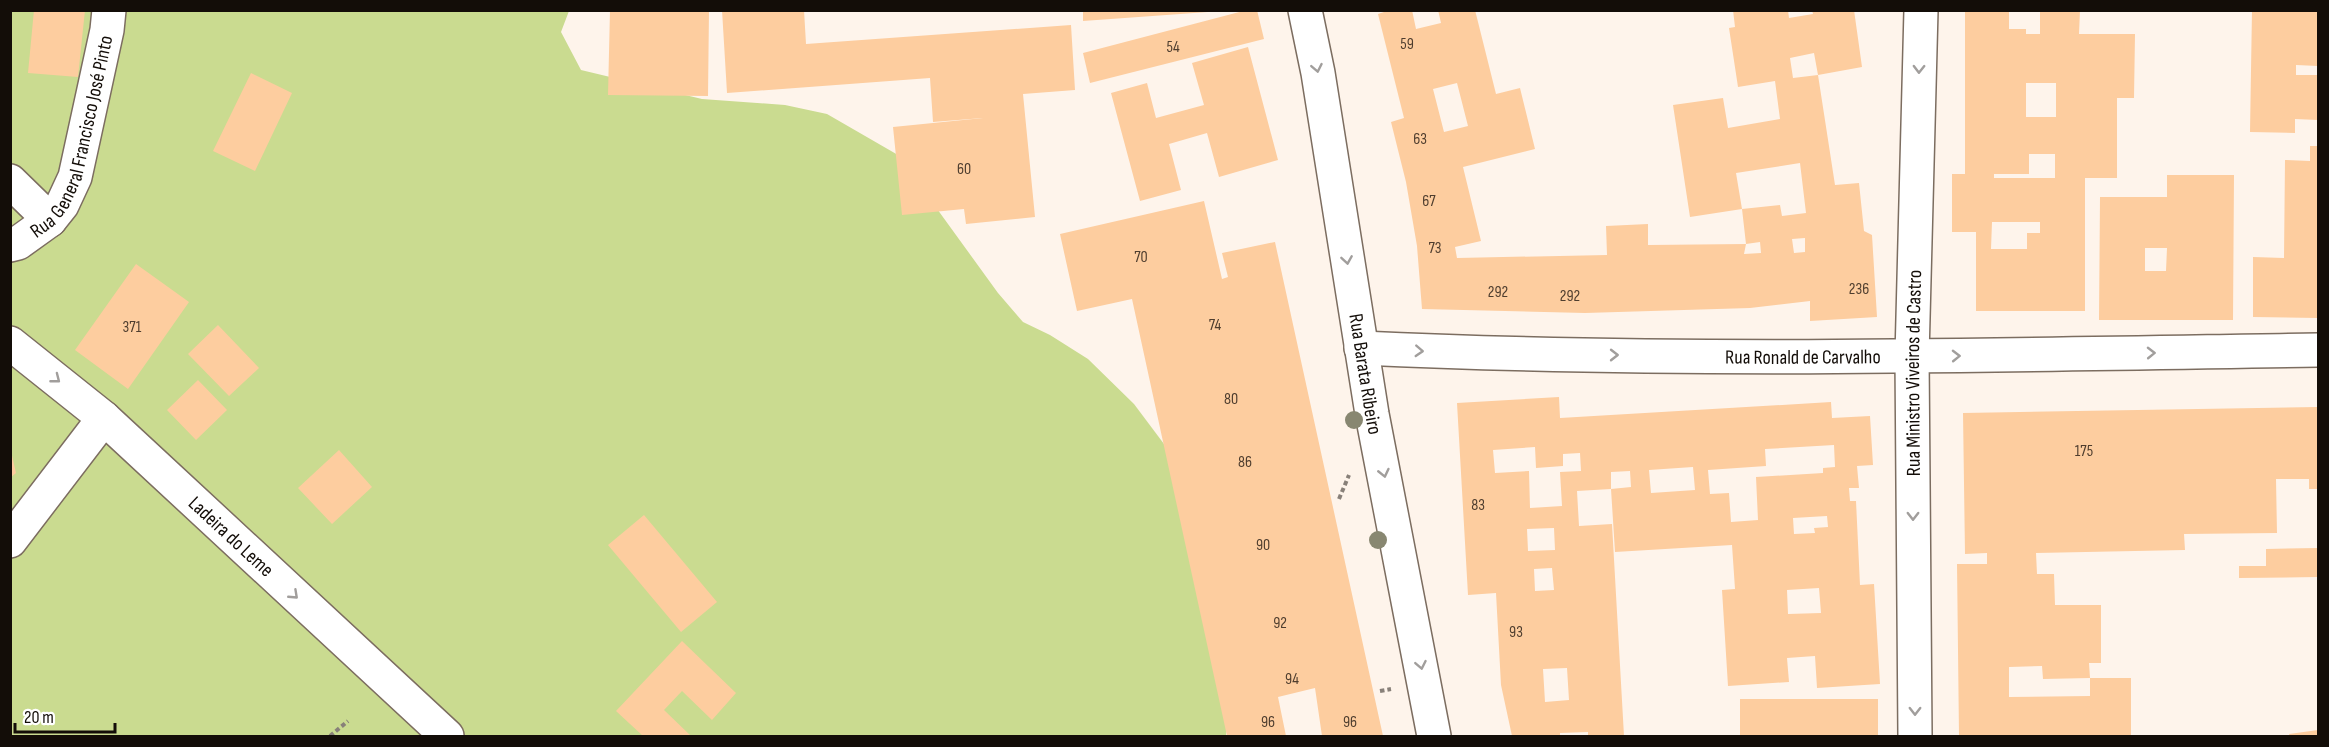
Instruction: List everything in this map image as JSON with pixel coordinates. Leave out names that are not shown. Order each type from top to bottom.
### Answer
[{"type":"street","name":"Rua General Francisco José Pinto","points":[[10,245],[18,243],[50,220],[62,205],[75,177],[107,30],[109,10]]},
{"type":"street","name":"Rua Barata Ribeiro","points":[[1305,10],[1318,73],[1361,348],[1434,736]]},
{"type":"street","name":"Rua Ministro Viveiros de Castro","points":[[1915,736],[1912,356],[1921,10]]},
{"type":"street","points":[[10,182],[50,220]]},
{"type":"street","name":"Ladeira do Leme","points":[[10,343],[104,418],[447,736]]},
{"type":"street","name":"Rua Ronald de Carvalho","points":[[1361,348],[1509,355],[1912,356],[2319,350]]},
{"type":"street","points":[[10,541],[104,418]]},
{"type":"path","points":[[330,736],[348,721]]},
{"type":"green space","points":[[10,11],[569,11],[561,32],[581,70],[702,99],[785,105],[827,114],[898,155],[998,293],[1023,322],[1050,335],[1088,359],[1134,404],[1170,452],[1227,720],[1226,736],[11,736]]},
{"type":"building","points":[[34,10],[85,10],[78,77],[28,73]]},
{"type":"building","points":[[610,10],[709,10],[708,96],[608,95]]},
{"type":"building","points":[[722,10],[804,10],[806,44],[1071,25],[1075,90],[1023,94],[1035,217],[966,224],[964,209],[902,215],[893,127],[983,118],[933,122],[930,78],[727,93]]},
{"type":"building","points":[[1083,10],[1208,10],[1208,12],[1083,21]]},
{"type":"building","points":[[1247,10],[1257,10],[1264,39],[1090,83],[1083,53]]},
{"type":"building","points":[[1390,10],[1412,10],[1416,29],[1441,23],[1438,10],[1475,10],[1496,94],[1520,88],[1535,149],[1463,167],[1481,241],[1455,247],[1457,258],[1607,255],[1606,226],[1648,224],[1648,245],[1746,244],[1742,209],[1690,217],[1673,105],[1723,98],[1728,128],[1780,119],[1775,81],[1738,87],[1729,28],[1735,27],[1733,10],[1788,10],[1789,18],[1813,14],[1812,10],[1854,10],[1862,67],[1818,75],[1835,185],[1859,183],[1864,231],[1872,235],[1877,317],[1810,321],[1810,301],[1750,308],[1585,313],[1422,309],[1417,246],[1406,182],[1391,122],[1404,118],[1378,14]],"holes":[[[1814,53],[1818,75],[1793,78],[1790,58]],[[1457,83],[1468,126],[1444,132],[1433,89]],[[1800,163],[1806,213],[1782,216],[1780,205],[1742,209],[1736,173]],[[1805,238],[1805,252],[1794,253],[1792,239]],[[1760,242],[1761,253],[1744,254],[1746,244]]]},
{"type":"building","points":[[1965,10],[2009,10],[2009,29],[2026,29],[2026,34],[2040,34],[2040,10],[2080,10],[2079,34],[2135,34],[2134,98],[2117,98],[2117,178],[2085,178],[2085,311],[1976,311],[1976,232],[1952,232],[1952,174],[1965,174]],"holes":[[[2026,83],[2056,83],[2056,117],[2026,117]],[[2029,154],[2055,154],[2055,178],[1994,178],[1994,174],[2029,174]],[[1992,222],[2040,222],[2040,233],[2027,233],[2027,249],[1991,249]]]},
{"type":"building","points":[[2252,10],[2318,10],[2318,66],[2296,65],[2296,75],[2318,75],[2318,120],[2295,119],[2295,133],[2250,132]]},
{"type":"building","points":[[1248,47],[1278,160],[1219,177],[1207,133],[1169,144],[1181,190],[1140,201],[1111,93],[1147,83],[1156,118],[1204,105],[1192,63]]},
{"type":"building","points":[[251,73],[292,93],[255,171],[213,151]]},
{"type":"building","points":[[2310,146],[2318,146],[2318,318],[2253,317],[2253,257],[2284,258],[2285,160],[2310,161]]},
{"type":"building","points":[[2167,175],[2234,175],[2233,320],[2099,320],[2100,197],[2167,197]],"holes":[[[2145,248],[2167,248],[2166,271],[2145,271]]]},
{"type":"building","points":[[1204,201],[1222,279],[1228,277],[1222,253],[1275,242],[1383,736],[1322,736],[1315,688],[1278,697],[1286,736],[1227,736],[1132,299],[1077,311],[1060,234]]},
{"type":"building","points":[[136,264],[189,302],[128,389],[75,350]]},
{"type":"building","points":[[218,325],[259,368],[229,396],[188,354]]},
{"type":"building","points":[[198,380],[227,410],[196,440],[167,410]]},
{"type":"building","points":[[1559,397],[1560,418],[1831,402],[1832,418],[1870,416],[1873,465],[1857,466],[1859,488],[1849,488],[1850,501],[1856,501],[1860,585],[1874,584],[1880,684],[1817,688],[1815,656],[1787,658],[1789,682],[1728,686],[1722,590],[1735,589],[1732,545],[1615,552],[1611,489],[1577,491],[1579,526],[1612,524],[1624,736],[1588,736],[1588,732],[1560,733],[1560,736],[1512,736],[1501,685],[1496,593],[1468,595],[1457,403]],"holes":[[[1834,445],[1835,467],[1823,468],[1823,473],[1756,477],[1758,520],[1731,522],[1729,493],[1710,494],[1708,470],[1766,466],[1765,449]],[[1535,447],[1536,468],[1563,466],[1563,454],[1580,453],[1581,471],[1560,472],[1562,506],[1530,508],[1529,471],[1495,473],[1493,450]],[[1693,467],[1695,490],[1651,493],[1649,470]],[[1630,471],[1631,487],[1611,489],[1611,472]],[[1827,516],[1828,527],[1814,528],[1815,533],[1794,534],[1793,518]],[[1554,528],[1555,550],[1528,551],[1527,529]],[[1552,568],[1554,590],[1535,591],[1534,569]],[[1819,588],[1821,613],[1788,614],[1787,590]],[[1567,668],[1569,700],[1545,702],[1543,669]]]},
{"type":"building","points":[[2318,407],[2318,489],[2309,489],[2309,479],[2276,479],[2277,533],[2184,534],[2185,550],[2036,553],[2037,574],[2054,574],[2055,605],[2101,605],[2101,663],[2089,663],[2090,678],[2131,678],[2131,736],[1959,736],[1957,564],[1987,564],[1987,553],[1965,554],[1963,413]],"holes":[[[2042,666],[2043,679],[2090,678],[2090,696],[2009,697],[2009,667]]]},
{"type":"building","points":[[10,447],[16,473],[10,478]]},
{"type":"building","points":[[339,450],[372,487],[332,524],[298,488]]},
{"type":"building","points":[[644,515],[717,602],[681,632],[608,545]]},
{"type":"building","points":[[2318,548],[2318,577],[2239,578],[2239,566],[2266,566],[2266,549]]},
{"type":"building","points":[[682,641],[736,693],[712,720],[682,691],[664,710],[691,736],[643,736],[616,711]]},
{"type":"building","points":[[1740,699],[1878,699],[1878,736],[1740,736]]},
{"type":"building","points":[[2318,730],[2318,736],[2290,736],[2289,734]]}]
